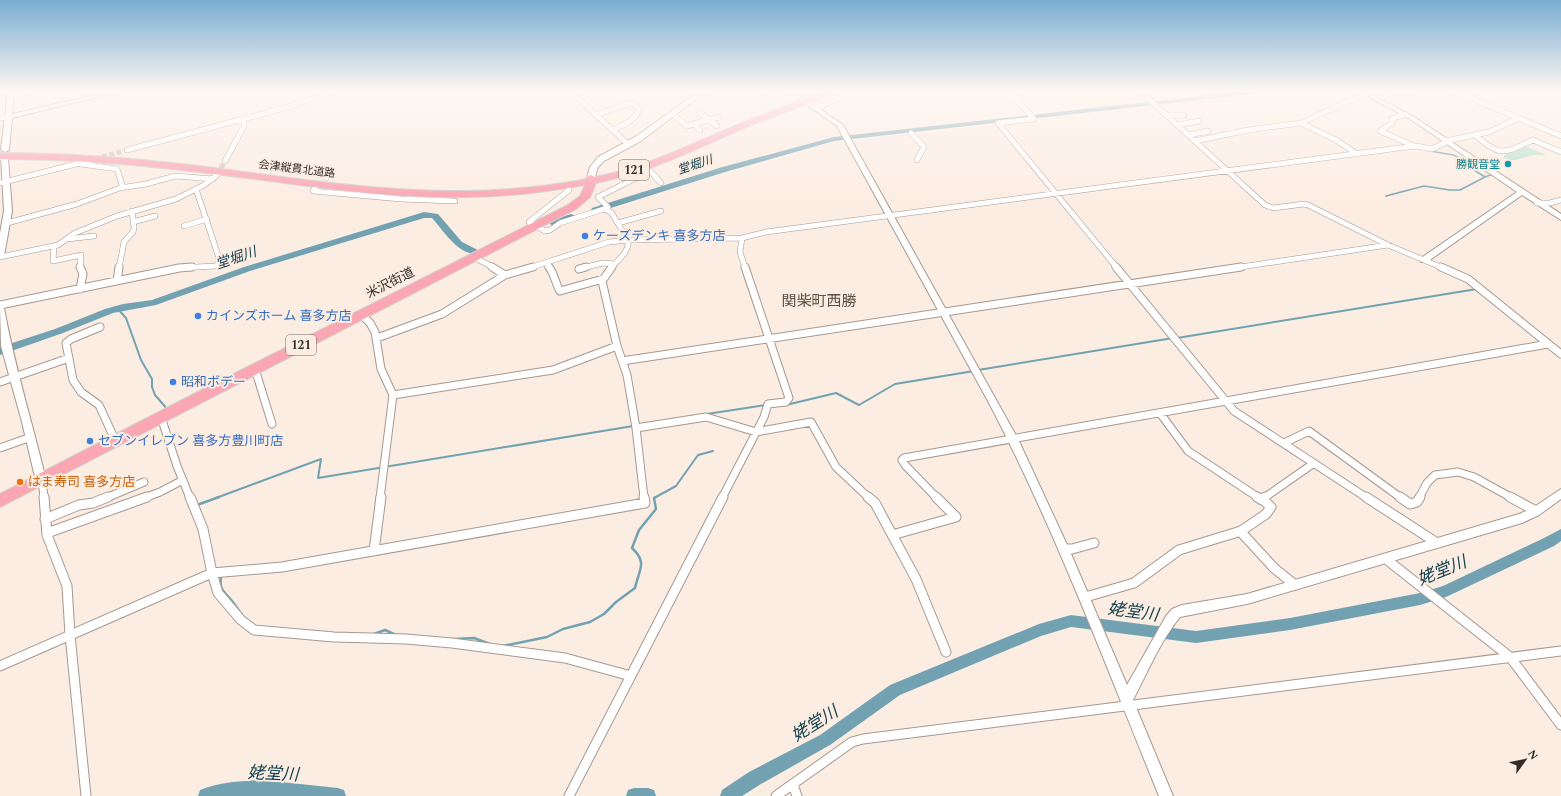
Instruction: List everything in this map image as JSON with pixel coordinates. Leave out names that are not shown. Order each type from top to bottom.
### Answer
[{"type":"highway","name":"121","points":[[591,179],[649,168],[734,129]]},
{"type":"highway","name":"会津縦貫北道路","points":[[2,154],[133,161],[410,194],[461,195],[500,193],[533,190],[591,179]]},
{"type":"highway","name":"121","points":[[591,179],[676,155]]},
{"type":"highway","name":"米沢街道","points":[[0,501],[115,440],[580,202],[587,194],[591,179]]},
{"type":"street","points":[[6,129],[2,154],[4,183],[8,206],[7,223],[2,234],[0,257],[54,246],[86,229],[132,210],[172,200],[196,189],[215,177],[179,176],[123,188],[96,196],[77,204],[7,223]]},
{"type":"street","points":[[127,150],[206,129]]},
{"type":"street","points":[[225,161],[242,129]]},
{"type":"street","points":[[591,179],[594,167],[601,159],[629,145],[651,129]]},
{"type":"street","points":[[696,132],[700,130],[699,129]]},
{"type":"street","points":[[842,129],[1013,439],[1063,549],[1166,796]]},
{"type":"street","points":[[1003,129],[1224,401],[1236,413],[1437,542]]},
{"type":"street","points":[[1182,129],[1269,207],[1273,208],[1304,204],[1308,205],[1388,244],[1468,279],[1561,354]]},
{"type":"street","points":[[1195,141],[1256,129]]},
{"type":"street","points":[[1314,129],[1336,140],[1357,154]]},
{"type":"street","points":[[1383,129],[1380,131],[1414,146],[1432,149],[1446,141],[1489,132],[1495,129]]},
{"type":"street","points":[[1428,129],[1561,218]]},
{"type":"street","points":[[1545,129],[1561,136]]},
{"type":"street","points":[[612,130],[629,145]]},
{"type":"street","points":[[1189,135],[1208,131]]},
{"type":"street","points":[[911,133],[924,147],[917,160]]},
{"type":"street","points":[[1475,135],[1494,150],[1508,152],[1532,140],[1561,152]]},
{"type":"street","points":[[377,338],[442,314],[505,275],[609,242],[628,240],[742,238],[766,232],[890,215],[1414,146]]},
{"type":"street","points":[[4,183],[88,161]]},
{"type":"street","points":[[80,163],[82,165],[117,169],[123,188]]},
{"type":"street","points":[[546,263],[556,275],[555,282],[560,291],[602,279],[628,248],[628,240],[611,212],[598,197],[649,168],[661,183]]},
{"type":"street","points":[[315,188],[313,190],[379,198],[455,201]]},
{"type":"street","points":[[86,796],[70,635],[68,586],[47,533],[42,478],[39,473],[31,437],[14,377],[7,348],[0,306],[179,268],[216,266],[220,262],[196,189]]},
{"type":"street","points":[[569,190],[529,220],[529,223],[545,231],[550,230],[560,223],[607,207]]},
{"type":"street","points":[[1424,260],[1521,192]]},
{"type":"street","points":[[1537,203],[1550,203],[1561,200]]},
{"type":"street","points":[[117,281],[124,242],[133,232],[132,210]]},
{"type":"street","points":[[618,223],[661,211]]},
{"type":"street","points":[[133,222],[155,216]]},
{"type":"street","points":[[184,226],[207,219]]},
{"type":"street","points":[[67,239],[94,236]]},
{"type":"street","points":[[569,796],[766,414],[768,404],[786,402],[789,398],[740,252],[742,238]]},
{"type":"street","points":[[622,361],[1388,244]]},
{"type":"street","points":[[54,246],[53,261],[81,255],[80,269],[83,274],[80,289]]},
{"type":"street","points":[[474,257],[505,275]]},
{"type":"street","points":[[579,269],[603,263],[614,264]]},
{"type":"street","points":[[0,666],[212,573],[282,567],[644,504],[646,501],[627,375],[617,346],[602,279]]},
{"type":"street","points":[[361,314],[370,323],[375,332],[381,369],[394,395],[374,551]]},
{"type":"street","points":[[100,327],[66,343],[73,380],[81,392],[99,405],[115,440]]},
{"type":"street","points":[[892,535],[956,517],[905,465],[902,460],[904,458],[1548,344]]},
{"type":"street","points":[[394,395],[553,370],[617,346]]},
{"type":"street","points":[[0,382],[69,358]]},
{"type":"street","points":[[255,369],[272,424]]},
{"type":"street","points":[[1083,596],[1089,596],[1131,584],[1179,550],[1240,531],[1257,521],[1271,507],[1188,451],[1160,412]]},
{"type":"street","points":[[161,417],[183,480],[203,529],[212,573],[221,597],[241,620],[258,631],[334,637],[406,639],[452,643],[565,658],[631,676]]},
{"type":"street","points":[[636,428],[706,418],[756,432],[811,422],[836,467],[875,502],[918,583],[946,652]]},
{"type":"street","points":[[1284,443],[1309,431],[1410,504],[1416,502],[1427,483],[1435,475],[1458,472],[1474,477],[1536,511]]},
{"type":"street","points":[[0,448],[31,437]]},
{"type":"street","points":[[1262,500],[1275,489],[1302,473],[1314,463]]},
{"type":"street","points":[[47,533],[160,492],[183,480]]},
{"type":"street","points":[[45,519],[79,505],[93,503],[144,482]]},
{"type":"street","points":[[1128,703],[1170,620],[1182,611],[1247,599],[1522,518],[1536,511],[1561,493]]},
{"type":"street","points":[[1240,531],[1274,568],[1295,585]]},
{"type":"street","points":[[1063,549],[1072,549],[1094,543]]},
{"type":"street","points":[[1386,559],[1510,657],[1561,725]]},
{"type":"street","points":[[776,796],[852,742],[858,740],[1128,703],[1561,651]]},
{"type":"street","points":[[793,785],[797,796]]},
{"type":"green space","points":[[1525,146],[1546,155],[1536,155],[1515,160],[1503,157],[1507,153]]},
{"type":"waterway","name":"堂堀川","points":[[595,210],[722,170],[834,139],[922,129]]},
{"type":"waterway","points":[[1430,151],[1453,155],[1477,167]]},
{"type":"waterway","points":[[1477,167],[1482,168]]},
{"type":"waterway","points":[[1477,167],[1474,170],[1485,177]]},
{"type":"waterway","points":[[1485,177],[1493,174]]},
{"type":"waterway","points":[[1386,196],[1424,186],[1460,190],[1485,177]]},
{"type":"waterway","name":"堂堀川","points":[[0,351],[59,331],[109,311],[123,307],[153,303],[247,269],[424,215],[435,216],[459,244],[473,251]]},
{"type":"waterway","name":"堂堀川","points":[[553,223],[571,217]]},
{"type":"waterway","points":[[1177,338],[1477,289]]},
{"type":"waterway","points":[[117,308],[126,318],[141,360],[152,379],[152,387],[155,395],[168,410]]},
{"type":"waterway","points":[[978,370],[1173,338]]},
{"type":"waterway","points":[[786,405],[836,393],[859,405],[895,384],[974,371]]},
{"type":"waterway","points":[[707,414],[765,405]]},
{"type":"waterway","points":[[216,498],[321,459],[318,478],[633,426]]},
{"type":"waterway","points":[[654,498],[676,486],[698,455],[713,451]]},
{"type":"waterway","points":[[197,505],[219,497]]},
{"type":"waterway","points":[[503,646],[547,637],[563,629],[590,622],[604,614],[616,602],[635,588],[641,562],[637,553],[632,548],[639,530],[656,509],[654,498]]},
{"type":"waterway","name":"姥堂川","points":[[728,796],[755,778],[825,740],[895,690],[1039,630],[1071,621],[1196,637],[1290,624],[1420,599],[1446,591],[1549,542],[1561,534]]},
{"type":"waterway","points":[[221,576],[221,588],[242,615]]},
{"type":"waterway","points":[[374,634],[385,630],[396,635]]},
{"type":"waterway","points":[[455,639],[474,638],[490,644]]},
{"type":"waterway","name":"姥堂川","points":[[206,796],[231,790],[262,788],[338,796]]},
{"type":"waterway","name":"姥堂川","points":[[634,796],[648,796]]},
{"type":"tunnel","points":[[95,159],[127,150]]},
{"type":"tunnel","points":[[217,175],[225,161]]},
{"type":"place","name":"勝観音堂","points":[[1508,164]]},
{"type":"place","name":"ケーズデンキ 喜多方店","points":[[585,236]]},
{"type":"place","name":"カインズホーム 喜多方店","points":[[198,316]]},
{"type":"place","name":"昭和ボデー","points":[[173,382]]},
{"type":"place","name":"セブンイレブン 喜多方豊川町店","points":[[90,441]]},
{"type":"place","name":"はま寿司 喜多方店","points":[[20,482]]},
{"type":"district","name":"関柴町西勝","points":[[819,301]]}]
